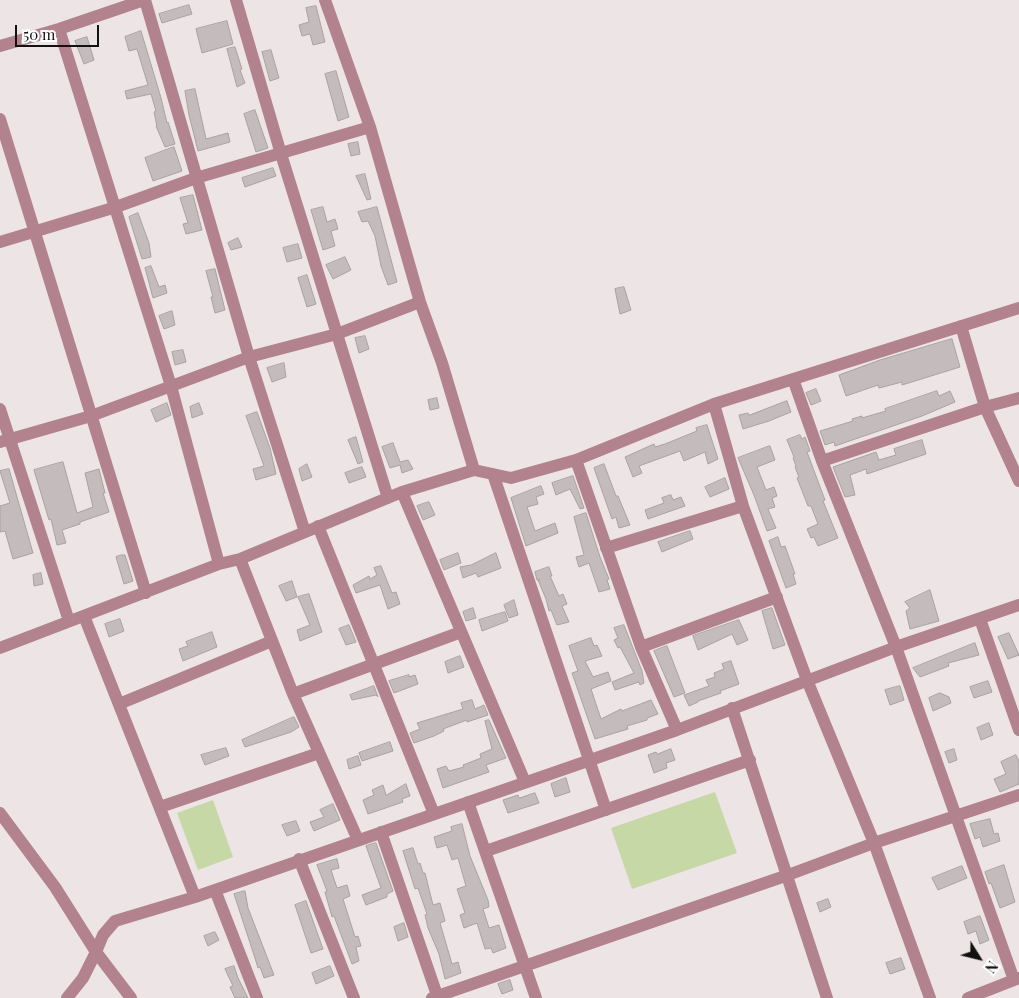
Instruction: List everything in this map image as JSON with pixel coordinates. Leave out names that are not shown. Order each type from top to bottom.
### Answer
[{"type":"street","points":[[0,46],[59,29],[144,0],[249,357],[305,532]]},
{"type":"street","points":[[236,0],[281,154],[388,498]]},
{"type":"street","points":[[325,0],[370,127],[420,302],[442,363],[474,470]]},
{"type":"street","points":[[59,29],[171,386],[199,496],[219,564]]},
{"type":"street","points":[[0,119],[146,593]]},
{"type":"street","points":[[0,242],[116,207],[196,178],[370,127]]},
{"type":"street","points":[[5,441],[92,416],[249,357],[337,334],[420,302]]},
{"type":"street","points":[[0,648],[219,564],[240,559],[402,492],[474,470],[511,478],[576,460],[714,404],[1019,308]]},
{"type":"street","points":[[961,326],[985,406],[1019,481]]},
{"type":"street","points":[[794,379],[822,461],[896,647],[955,815],[1017,979],[968,998]]},
{"type":"street","points":[[822,461],[985,406],[1019,398]]},
{"type":"street","points":[[714,404],[743,506],[807,680],[874,843],[930,998]]},
{"type":"street","points":[[0,409],[5,441],[69,621]]},
{"type":"street","points":[[576,460],[641,647],[677,730]]},
{"type":"street","points":[[494,474],[606,810]]},
{"type":"street","points":[[402,492],[525,782]]},
{"type":"street","points":[[606,548],[743,506]]},
{"type":"street","points":[[318,526],[434,814]]},
{"type":"street","points":[[240,559],[293,694],[358,840]]},
{"type":"street","points":[[641,647],[777,597]]},
{"type":"street","points":[[66,998],[83,978],[103,934],[115,921],[195,897],[300,859],[677,730],[896,647],[1019,605]]},
{"type":"street","points":[[84,616],[195,897]]},
{"type":"street","points":[[980,619],[1019,730]]},
{"type":"street","points":[[293,694],[461,632]]},
{"type":"street","points":[[119,704],[272,641]]},
{"type":"street","points":[[732,708],[827,998]]},
{"type":"street","points":[[160,807],[319,753]]},
{"type":"street","points":[[486,851],[750,760]]},
{"type":"street","points":[[381,832],[436,997],[788,875],[874,843],[1019,795]]},
{"type":"street","points":[[468,802],[536,998]]},
{"type":"street","points":[[0,813],[56,887],[96,952],[131,998]]},
{"type":"street","points":[[300,859],[354,998]]},
{"type":"street","points":[[214,890],[257,998]]},
{"type":"green space","points":[[715,792],[737,853],[632,889],[611,828]]},
{"type":"green space","points":[[213,800],[233,857],[198,870],[177,813]]},
{"type":"building","points":[[189,5],[192,14],[162,23],[159,14]]},
{"type":"building","points":[[316,6],[325,42],[313,45],[310,34],[302,36],[299,25],[309,22],[306,8]]},
{"type":"building","points":[[227,21],[233,44],[202,53],[196,29]]},
{"type":"building","points":[[141,31],[167,123],[175,144],[165,147],[156,126],[154,112],[156,111],[151,94],[127,99],[125,91],[148,85],[137,49],[129,51],[125,37]]},
{"type":"building","points":[[87,37],[94,60],[84,64],[75,41]]},
{"type":"building","points":[[235,47],[245,83],[237,87],[227,49]]},
{"type":"building","points":[[271,50],[279,78],[270,81],[262,52]]},
{"type":"building","points":[[336,71],[349,117],[338,121],[325,74]]},
{"type":"building","points":[[195,89],[206,139],[228,133],[230,142],[198,151],[185,91]]},
{"type":"building","points":[[255,110],[268,148],[256,152],[244,114]]},
{"type":"building","points":[[358,142],[360,154],[351,156],[348,144]]},
{"type":"building","points":[[174,147],[182,171],[153,181],[145,158]]},
{"type":"building","points":[[273,168],[276,176],[245,187],[242,178]]},
{"type":"building","points":[[365,174],[371,199],[367,200],[356,176]]},
{"type":"building","points":[[193,195],[202,230],[186,234],[183,224],[188,223],[180,198]]},
{"type":"building","points":[[323,207],[327,222],[335,219],[338,229],[331,231],[335,246],[323,250],[311,210]]},
{"type":"building","points":[[377,207],[397,282],[388,285],[381,266],[375,236],[368,221],[362,222],[358,212]]},
{"type":"building","points":[[138,213],[149,243],[151,257],[142,259],[129,217]]},
{"type":"building","points":[[238,238],[242,247],[231,250],[228,243]]},
{"type":"building","points":[[298,244],[302,258],[287,262],[283,248]]},
{"type":"building","points":[[345,257],[351,270],[333,279],[326,265]]},
{"type":"building","points":[[151,266],[159,287],[165,285],[167,293],[153,298],[145,268]]},
{"type":"building","points":[[215,269],[225,310],[215,313],[206,271]]},
{"type":"building","points":[[307,275],[316,304],[307,307],[298,278]]},
{"type":"building","points":[[624,287],[631,310],[620,314],[615,289]]},
{"type":"building","points":[[172,311],[175,325],[164,329],[159,316]]},
{"type":"building","points":[[365,336],[369,349],[359,353],[355,338]]},
{"type":"building","points":[[952,339],[960,367],[902,385],[902,382],[879,388],[878,385],[846,396],[839,375],[880,360]]},
{"type":"building","points":[[183,350],[186,362],[175,365],[172,352]]},
{"type":"building","points":[[284,363],[286,377],[272,382],[267,368]]},
{"type":"building","points":[[816,389],[821,401],[811,405],[806,393]]},
{"type":"building","points":[[937,391],[939,396],[950,391],[955,402],[922,416],[835,446],[834,442],[825,445],[820,431],[853,421],[852,419],[886,411],[885,409]]},
{"type":"building","points":[[437,398],[439,408],[430,410],[428,400]]},
{"type":"building","points":[[787,401],[791,412],[743,429],[739,415],[748,413],[749,415]]},
{"type":"building","points":[[167,403],[171,415],[156,422],[151,410]]},
{"type":"building","points":[[199,403],[203,414],[192,418],[190,407]]},
{"type":"building","points":[[257,412],[270,448],[276,474],[256,480],[253,469],[264,466],[246,416]]},
{"type":"building","points":[[707,425],[718,459],[708,464],[705,452],[684,461],[680,451],[639,466],[642,473],[633,477],[625,457],[654,444],[655,447],[665,444],[697,431],[696,428]]},
{"type":"building","points":[[800,435],[802,439],[805,437],[810,451],[807,452],[825,500],[823,501],[838,538],[818,546],[814,537],[811,538],[807,529],[818,524],[811,506],[808,506],[797,478],[799,477],[794,457],[787,440]]},
{"type":"building","points":[[356,437],[363,462],[358,464],[348,440]]},
{"type":"building","points":[[922,440],[926,454],[867,474],[866,469],[850,475],[855,495],[845,497],[833,467],[876,452],[879,460],[896,455],[894,449]]},
{"type":"building","points":[[393,443],[400,462],[408,460],[413,469],[402,473],[400,465],[390,468],[382,447]]},
{"type":"building","points":[[770,446],[775,460],[757,467],[766,490],[774,487],[777,496],[772,498],[775,507],[768,509],[776,528],[767,531],[738,458]]},
{"type":"building","points":[[63,462],[77,513],[93,507],[85,473],[99,469],[105,493],[103,493],[109,512],[62,530],[66,543],[57,545],[51,519],[49,520],[34,470]]},
{"type":"building","points":[[307,464],[312,477],[302,481],[299,469]]},
{"type":"building","points":[[604,464],[616,496],[618,496],[630,525],[619,528],[616,517],[612,519],[594,468]]},
{"type":"building","points":[[362,467],[366,477],[349,483],[345,473]]},
{"type":"building","points":[[9,469],[33,553],[13,559],[5,531],[0,532],[0,506],[10,503],[0,471]]},
{"type":"building","points":[[573,476],[584,508],[580,509],[570,489],[556,495],[552,483]]},
{"type":"building","points":[[725,478],[729,489],[710,497],[705,487]]},
{"type":"building","points":[[541,486],[544,494],[536,497],[538,504],[527,507],[535,531],[555,523],[558,533],[526,546],[511,498]]},
{"type":"building","points":[[671,495],[673,500],[681,497],[685,506],[648,519],[645,510],[664,503],[662,498]]},
{"type":"building","points":[[429,502],[435,515],[423,520],[417,506]]},
{"type":"building","points":[[586,513],[609,579],[607,580],[610,589],[599,592],[589,563],[579,567],[576,557],[584,555],[574,517]]},
{"type":"building","points":[[690,531],[693,539],[662,552],[658,542]]},
{"type":"building","points":[[778,537],[781,547],[785,546],[795,574],[793,574],[796,584],[786,588],[769,541]]},
{"type":"building","points":[[458,553],[461,563],[444,570],[440,560]]},
{"type":"building","points":[[496,553],[501,568],[478,577],[476,573],[463,578],[460,567],[471,565]]},
{"type":"building","points":[[125,555],[133,581],[124,584],[116,557]]},
{"type":"building","points":[[381,566],[392,593],[396,592],[400,604],[388,609],[380,585],[356,593],[353,585],[369,576],[370,579],[377,575],[374,568]]},
{"type":"building","points":[[549,567],[552,576],[550,576],[559,596],[563,594],[567,604],[562,606],[569,622],[557,625],[551,610],[549,611],[535,572]]},
{"type":"building","points":[[41,573],[43,584],[34,586],[33,575]]},
{"type":"building","points":[[292,581],[297,597],[286,601],[279,586]]},
{"type":"building","points":[[930,590],[939,621],[910,629],[906,611],[910,608],[905,602]]},
{"type":"building","points":[[309,594],[322,632],[300,641],[297,630],[310,625],[298,597]]},
{"type":"building","points":[[514,600],[518,615],[509,618],[504,605]]},
{"type":"building","points":[[473,608],[476,618],[466,621],[463,612]]},
{"type":"building","points":[[772,608],[785,645],[773,649],[762,611]]},
{"type":"building","points":[[505,612],[508,621],[482,631],[479,620]]},
{"type":"building","points":[[120,619],[124,631],[109,637],[105,624]]},
{"type":"building","points":[[739,620],[748,640],[737,645],[732,634],[698,650],[693,636]]},
{"type":"building","points":[[349,625],[356,642],[346,645],[339,629]]},
{"type":"building","points":[[624,625],[642,671],[644,683],[640,685],[639,682],[615,690],[612,682],[634,673],[620,647],[618,648],[614,640],[618,638],[614,628]]},
{"type":"building","points":[[212,632],[217,647],[183,661],[179,649],[188,646],[186,642]]},
{"type":"building","points":[[1009,633],[1019,655],[1008,659],[998,637]]},
{"type":"building","points":[[591,638],[594,646],[597,645],[602,656],[585,661],[593,677],[608,672],[611,681],[591,689],[601,719],[621,709],[622,711],[651,700],[658,714],[647,718],[647,720],[627,726],[628,729],[595,739],[572,673],[578,671],[569,646]]},
{"type":"building","points":[[975,643],[979,655],[948,663],[949,666],[920,677],[913,668]]},
{"type":"building","points":[[667,646],[685,693],[674,697],[654,651]]},
{"type":"building","points":[[460,656],[464,667],[448,673],[445,662]]},
{"type":"building","points":[[731,661],[739,684],[689,706],[684,695],[709,686],[706,680],[715,677],[714,673],[724,669],[722,664]]},
{"type":"building","points":[[409,675],[409,677],[415,675],[418,684],[394,693],[389,681]]},
{"type":"building","points":[[988,681],[992,692],[974,698],[970,687]]},
{"type":"building","points":[[374,686],[378,697],[376,695],[352,700],[350,695]]},
{"type":"building","points":[[900,686],[904,700],[890,705],[885,690]]},
{"type":"building","points":[[940,693],[949,697],[951,703],[933,711],[929,698]]},
{"type":"building","points":[[472,700],[475,709],[484,705],[488,715],[443,729],[444,731],[434,736],[414,743],[410,733],[420,729],[417,723],[463,709],[461,703]]},
{"type":"building","points":[[294,717],[299,727],[291,732],[245,747],[242,740]]},
{"type":"building","points":[[489,720],[506,758],[486,765],[489,772],[443,788],[437,769],[446,766],[449,771],[464,767],[463,765],[481,758],[480,754],[492,749],[485,721]]},
{"type":"building","points":[[989,723],[993,735],[981,740],[977,728]]},
{"type":"building","points":[[390,742],[393,751],[362,761],[359,753]]},
{"type":"building","points":[[226,748],[229,756],[205,765],[201,755]]},
{"type":"building","points":[[671,749],[675,760],[666,763],[667,768],[654,773],[648,755]]},
{"type":"building","points":[[954,749],[957,760],[949,763],[945,752]]},
{"type":"building","points":[[1016,755],[1019,761],[1019,784],[1000,792],[994,779],[1006,774],[1001,762]]},
{"type":"building","points":[[358,756],[361,765],[349,769],[347,760]]},
{"type":"building","points":[[566,778],[570,792],[555,797],[551,784]]},
{"type":"building","points":[[406,784],[410,796],[402,799],[403,802],[368,814],[363,800],[374,795],[372,790],[383,785],[386,795]]},
{"type":"building","points":[[535,793],[539,803],[508,813],[503,800],[518,795],[519,798]]},
{"type":"building","points":[[333,804],[340,820],[314,831],[310,822],[324,817],[320,810]]},
{"type":"building","points":[[990,819],[994,834],[998,833],[1000,841],[983,847],[980,837],[975,839],[970,824]]},
{"type":"building","points":[[296,821],[300,831],[287,836],[282,825]]},
{"type":"building","points":[[462,824],[470,856],[488,900],[489,907],[483,909],[489,928],[499,925],[506,948],[493,953],[491,948],[485,949],[477,923],[464,928],[460,915],[465,913],[457,889],[466,886],[458,858],[452,860],[447,845],[437,848],[434,837],[452,831],[451,827]]},
{"type":"building","points":[[376,843],[393,891],[387,894],[387,897],[366,905],[362,895],[381,888],[366,846]]},
{"type":"building","points":[[413,848],[418,864],[420,863],[423,873],[425,873],[433,905],[440,903],[445,921],[440,923],[452,964],[458,962],[461,973],[445,979],[439,954],[428,928],[425,915],[427,914],[418,888],[415,889],[403,851]]},
{"type":"building","points":[[337,859],[339,868],[331,870],[337,888],[347,885],[350,896],[343,899],[355,937],[358,936],[361,946],[356,947],[359,961],[352,964],[334,916],[332,917],[325,892],[327,891],[317,865]]},
{"type":"building","points":[[1004,865],[1015,902],[1000,908],[985,872]]},
{"type":"building","points":[[962,866],[967,878],[938,890],[932,878]]},
{"type":"building","points":[[245,891],[248,908],[274,975],[264,978],[260,967],[258,968],[234,894]]},
{"type":"building","points":[[828,899],[831,907],[820,912],[817,903]]},
{"type":"building","points":[[306,901],[323,949],[311,953],[295,905]]},
{"type":"building","points":[[980,916],[989,940],[980,944],[976,931],[968,934],[964,922]]},
{"type":"building","points":[[404,923],[408,937],[398,941],[394,927]]},
{"type":"building","points":[[215,932],[219,940],[208,946],[204,936]]},
{"type":"building","points":[[901,958],[905,969],[890,974],[886,963]]},
{"type":"building","points":[[234,966],[248,998],[235,998],[230,987],[233,986],[225,969]]},
{"type":"building","points":[[330,966],[334,976],[316,984],[312,973]]},
{"type":"building","points":[[510,980],[513,990],[502,994],[498,984]]}]
